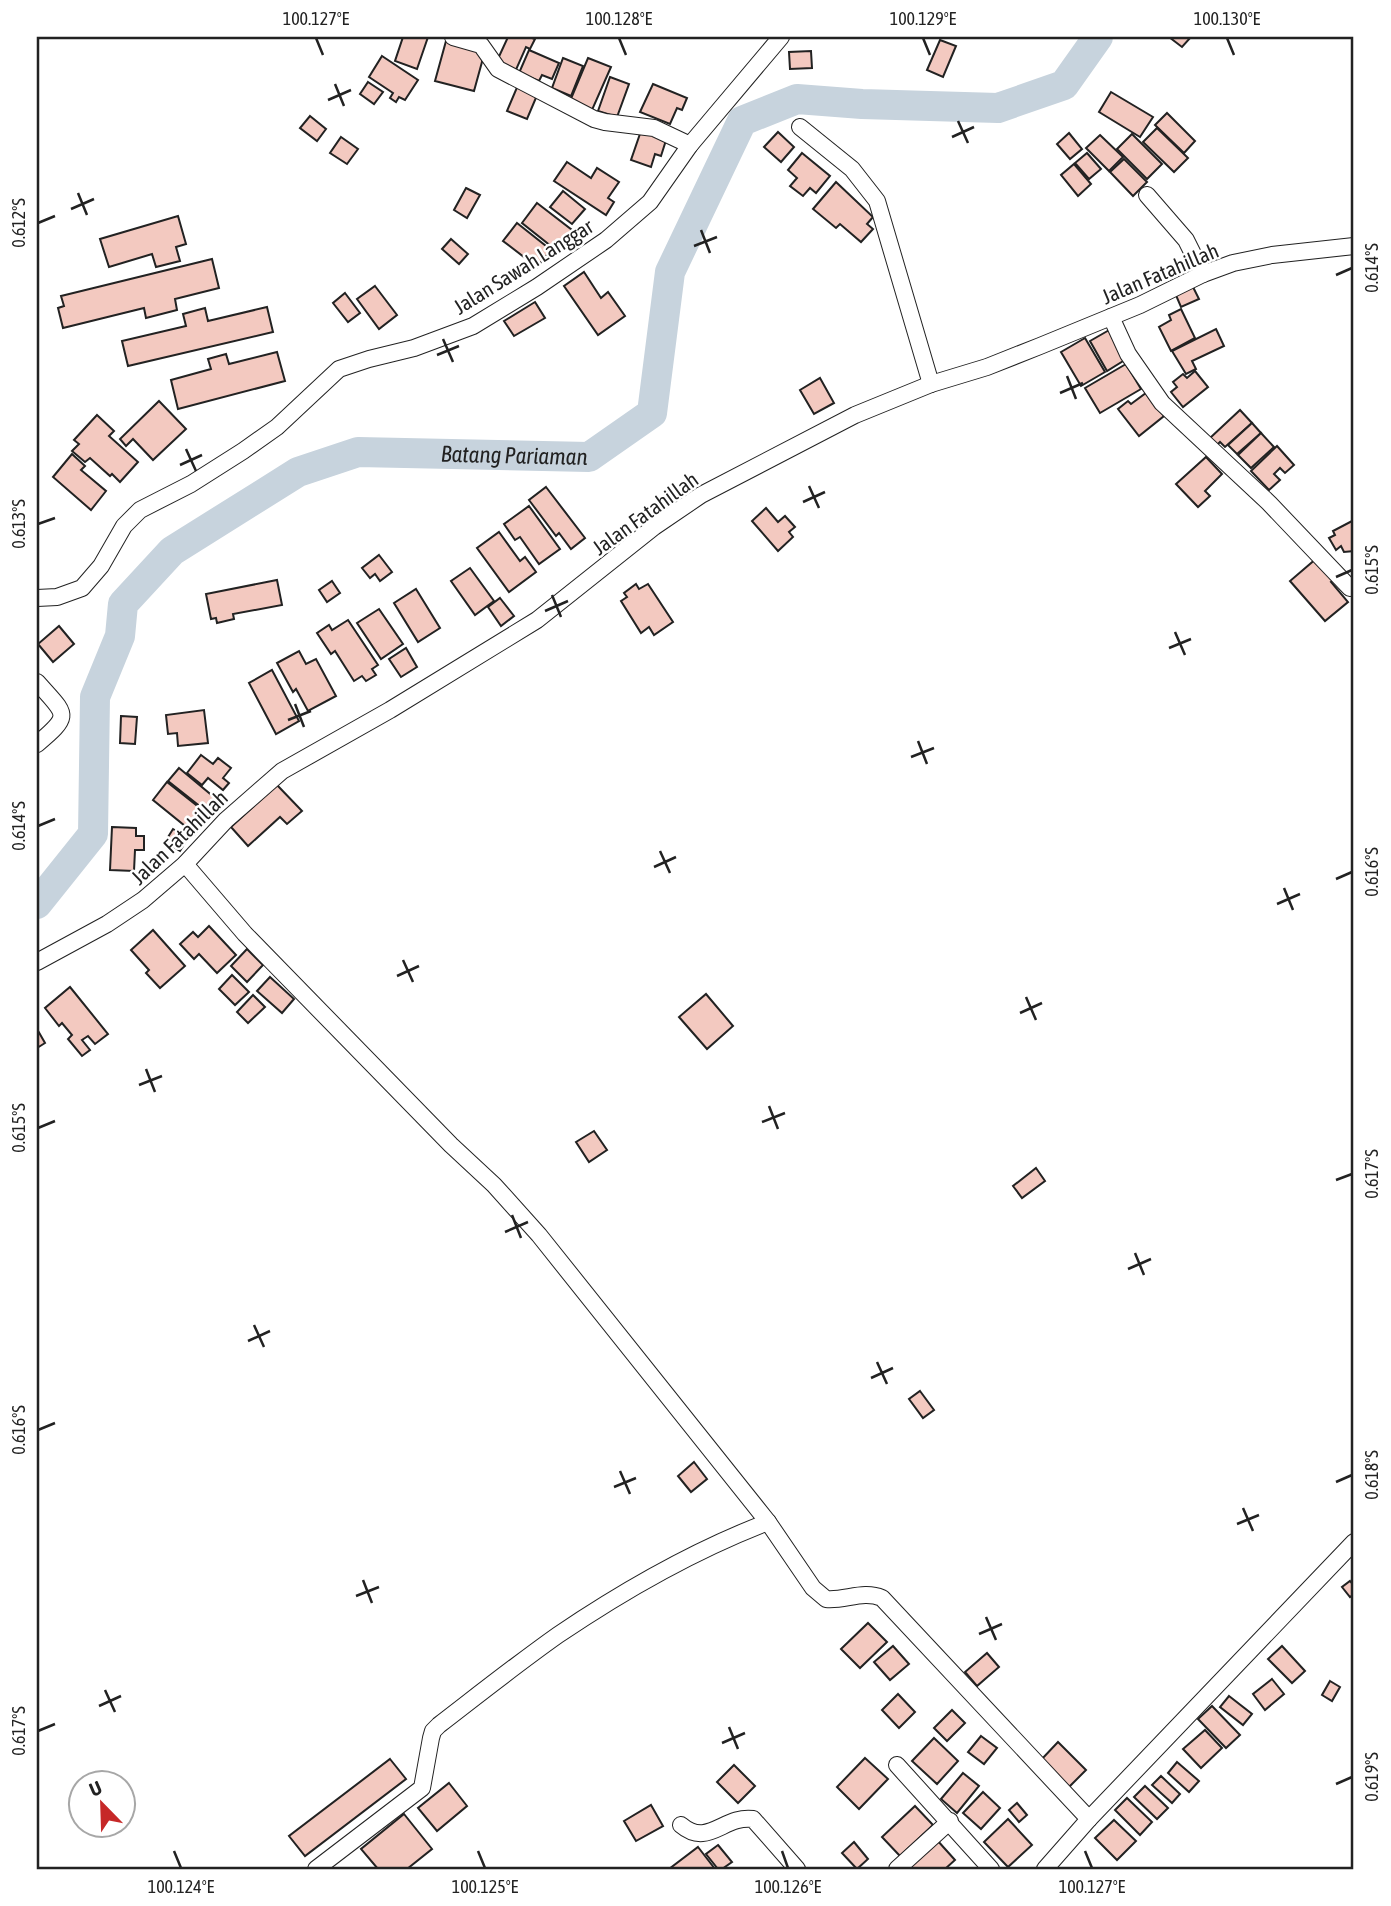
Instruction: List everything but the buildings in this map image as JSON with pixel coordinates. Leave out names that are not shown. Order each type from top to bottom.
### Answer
[{"type":"street","points":[[453,37],[481,45],[498,69],[594,119],[654,128],[690,145]]},
{"type":"street","name":"Jalan Sawah Langgar","points":[[37,598],[57,597],[82,589],[101,566],[124,526],[140,510],[191,484],[277,427],[339,369],[359,361],[414,348],[473,326],[606,240],[650,202],[690,145],[781,37]]},
{"type":"street","points":[[800,127],[852,169],[877,201],[930,384]]},
{"type":"street","points":[[1147,195],[1186,240],[1203,274]]},
{"type":"street","name":"Jalan Fatahillah","points":[[37,962],[127,912],[185,864],[226,820],[282,771],[390,710],[537,620],[654,527],[701,495],[855,415],[930,384],[987,367],[1111,317],[1203,274],[1272,255],[1354,246]]},
{"type":"street","points":[[1111,317],[1133,362],[1163,403],[1269,503],[1350,588]]},
{"type":"street","points":[[37,682],[59,706],[62,719],[59,726],[37,744]]},
{"type":"street","points":[[185,864],[214,901],[451,1145],[494,1185],[539,1235],[768,1522],[821,1597],[833,1600],[874,1594],[882,1598],[1089,1819]]},
{"type":"street","points":[[316,1869],[422,1788],[431,1738],[439,1725],[551,1640],[603,1606],[682,1561],[768,1522]]},
{"type":"street","points":[[1045,1869],[1089,1819],[1352,1550]]},
{"type":"street","points":[[897,1765],[991,1869]]},
{"type":"street","points":[[681,1825],[690,1833],[700,1835],[740,1820],[753,1819],[797,1869]]},
{"type":"street","points":[[897,1869],[950,1821]]},
{"type":"waterway","name":"Batang Pariaman","points":[[37,904],[93,834],[95,697],[120,636],[123,604],[172,551],[298,472],[358,452],[589,457],[652,413],[670,272],[742,121],[797,99],[998,108],[1064,85],[1098,37]]}]
